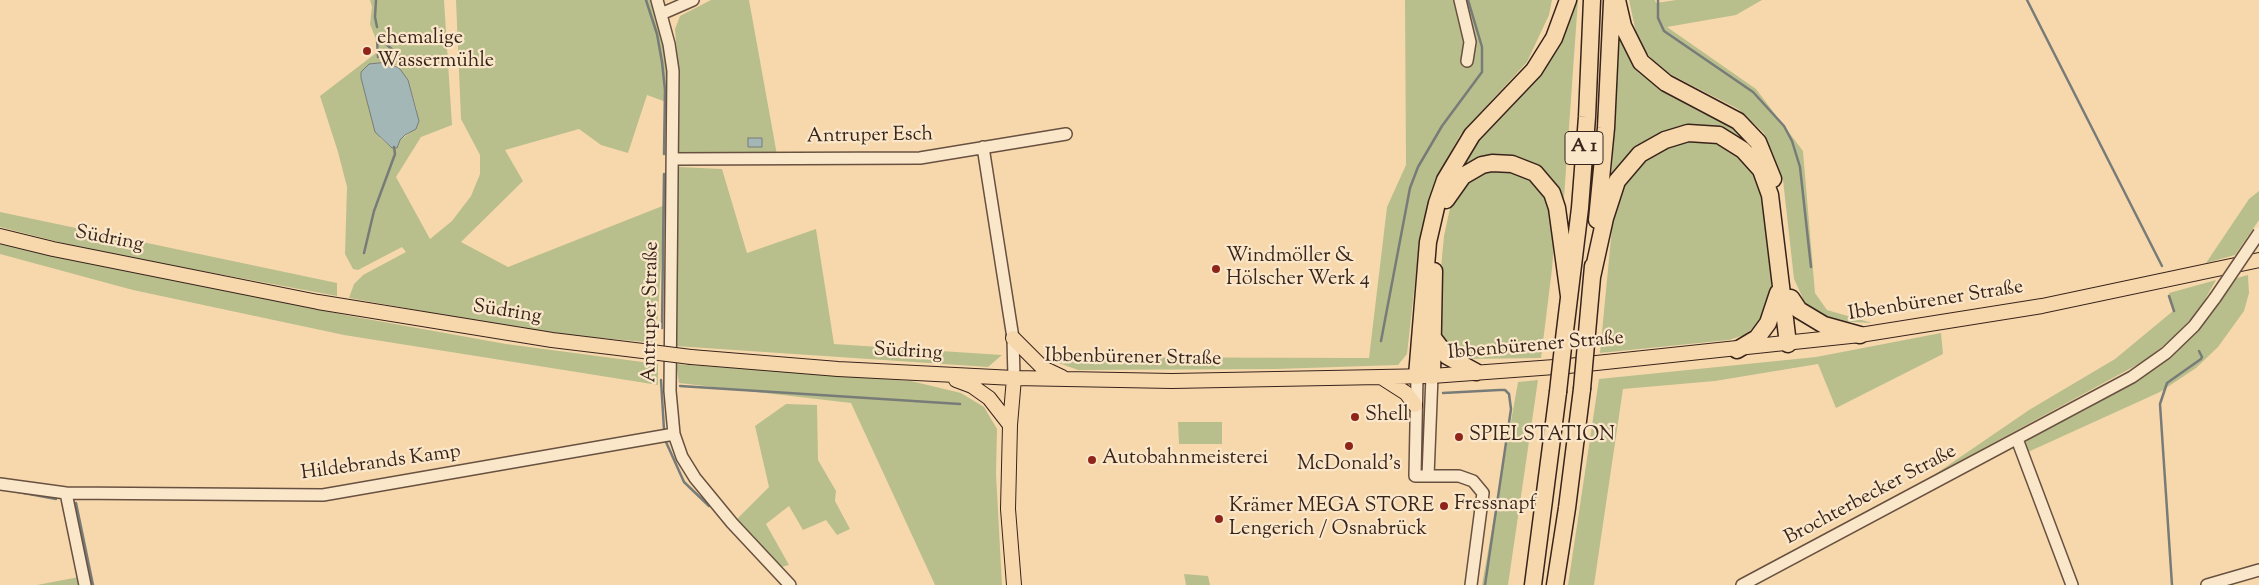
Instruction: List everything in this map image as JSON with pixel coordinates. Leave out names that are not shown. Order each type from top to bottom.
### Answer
[{"type":"highway","points":[[1424,376],[1428,242],[1437,202],[1445,180],[1472,135],[1534,70],[1554,38],[1568,0]]},
{"type":"highway","name":"A 1","points":[[1533,585],[1580,208],[1587,117],[1592,0]]},
{"type":"highway","name":"A 1","points":[[1555,585],[1582,389],[1606,128],[1612,0]]},
{"type":"highway","points":[[1617,0],[1624,26],[1641,62],[1666,83],[1738,121],[1758,142],[1774,181],[1785,279],[1791,298],[1794,344]]},
{"type":"highway","points":[[1592,277],[1604,218],[1617,182],[1640,154],[1665,140],[1688,133],[1719,135],[1743,150],[1761,170],[1770,195],[1779,286],[1794,344]]},
{"type":"highway","points":[[1424,376],[1434,339],[1434,264],[1440,217],[1455,184],[1468,172],[1482,165],[1502,163],[1524,168],[1534,173],[1552,193],[1560,223],[1569,296]]},
{"type":"highway","points":[[1737,350],[1757,338],[1768,323],[1776,306],[1779,286]]},
{"type":"highway","points":[[1791,298],[1799,310],[1824,325],[1860,335]]},
{"type":"highway","points":[[1434,339],[1447,356],[1476,372]]},
{"type":"main road","name":"Südring","points":[[0,236],[53,249],[358,310],[552,340],[691,357],[946,376],[1014,378]]},
{"type":"main road","name":"Ibbenbürener Straße","points":[[1014,378],[1182,381],[1424,376],[1568,366],[1737,350],[1860,335],[2042,306],[2259,260]]},
{"type":"main road","points":[[1013,338],[1043,368],[1064,379]]},
{"type":"main road","points":[[946,376],[972,386],[989,398],[1010,425]]},
{"type":"main road","points":[[1380,377],[1406,393],[1415,406]]},
{"type":"main road","points":[[1014,378],[1010,425],[1008,509],[1014,585]]},
{"type":"street","name":"Antruper Straße","points":[[657,0],[673,71],[670,391],[674,434],[682,457],[695,478],[732,523],[790,585]]},
{"type":"street","points":[[661,14],[693,0]]},
{"type":"street","points":[[1460,0],[1470,42],[1467,61]]},
{"type":"street","name":"Antruper Esch","points":[[673,160],[920,158],[1066,134]]},
{"type":"street","points":[[984,147],[1013,338],[1014,378]]},
{"type":"street","name":"Brochterbecker Straße","points":[[1742,585],[2132,377],[2194,326],[2259,233]]},
{"type":"street","points":[[1424,376],[1415,406],[1415,476],[1458,476],[1473,481],[1483,493],[1471,585]]},
{"type":"street","points":[[1424,376],[1428,476]]},
{"type":"street","name":"Hildebrands Kamp","points":[[0,484],[66,493],[323,495],[674,434]]},
{"type":"street","points":[[2017,440],[2072,585]]},
{"type":"street","points":[[66,493],[86,585]]},
{"type":"street","points":[[2207,585],[2259,570]]},
{"type":"green space","points":[[370,0],[444,0],[452,125],[421,137],[396,177],[430,239],[452,221],[471,196],[480,174],[480,155],[461,119],[456,0],[651,0],[657,14],[667,69],[666,102],[647,95],[628,153],[601,145],[579,129],[505,150],[523,181],[461,242],[508,267],[665,205],[656,343],[545,333],[349,298],[354,284],[363,275],[406,252],[402,247],[358,270],[353,269],[345,254],[347,187],[320,96],[380,50],[370,24],[372,7]],"holes":[[[371,64],[396,65],[408,80],[417,111],[411,132],[400,140],[397,148],[392,148],[380,138],[370,113],[361,72]]]},
{"type":"green space","points":[[711,0],[749,0],[777,155],[679,155],[678,70],[675,29],[680,16]]},
{"type":"green space","points":[[1405,0],[1552,0],[1549,15],[1527,62],[1460,135],[1440,172],[1421,229],[1407,354],[1398,365],[1276,369],[1078,370],[1042,357],[1369,358],[1387,207],[1406,165]]},
{"type":"green space","points":[[1571,0],[1578,0],[1563,212],[1513,161],[1448,182],[1455,166],[1526,85]]},
{"type":"green space","points":[[1629,0],[1655,0],[1656,3],[1676,0],[1762,0],[1736,15],[1667,27],[1756,89],[1803,151],[1815,293],[1827,310],[1872,323],[1835,321],[1816,316],[1805,303],[1794,279],[1783,180],[1764,133],[1738,109],[1660,69],[1638,42]]},
{"type":"green space","points":[[1620,33],[1628,49],[1749,137],[1753,154],[1686,130],[1611,184]]},
{"type":"green space","points":[[1689,139],[1711,141],[1728,147],[1751,167],[1764,200],[1772,274],[1771,296],[1759,324],[1744,335],[1729,340],[1600,353],[1613,217],[1620,192],[1627,178],[1652,154]]},
{"type":"green space","points":[[679,167],[722,169],[747,253],[816,229],[834,344],[1002,355],[988,367],[675,346]]},
{"type":"green space","points":[[1492,170],[1519,173],[1533,182],[1545,197],[1552,216],[1554,244],[1541,358],[1467,359],[1456,356],[1441,340],[1440,278],[1444,236],[1450,208],[1463,185],[1481,173]]},
{"type":"green space","points":[[2259,191],[2259,220],[2235,255],[2206,263],[2249,199]]},
{"type":"green space","points":[[0,212],[337,283],[337,296],[94,251],[0,227]]},
{"type":"green space","points":[[0,240],[85,262],[345,315],[506,344],[658,364],[658,385],[344,335],[133,290],[0,254]]},
{"type":"green space","points":[[2248,275],[2249,293],[2244,311],[2218,347],[2196,368],[2160,392],[2028,452],[2025,442],[2037,434],[2087,409],[2159,365],[2199,328],[2237,278]]},
{"type":"green space","points":[[2216,280],[2198,312],[2169,341],[2146,360],[1934,475],[2029,410],[2115,359],[2173,311],[2169,293]]},
{"type":"green space","points":[[1941,333],[1943,354],[1836,408],[1818,364],[1715,381],[1623,389],[1594,585],[1568,585],[1599,379],[1816,357]]},
{"type":"green space","points":[[676,364],[911,381],[961,393],[984,407],[997,429],[996,474],[1002,585],[935,585],[851,403],[679,383]]},
{"type":"green space","points":[[1538,380],[1508,585],[1482,585],[1518,382]]},
{"type":"green space","points":[[786,404],[817,405],[818,460],[836,491],[835,501],[850,529],[837,535],[826,520],[803,530],[789,506],[766,524],[789,565],[781,567],[736,520],[769,487],[755,426]]},
{"type":"green space","points":[[1178,422],[1222,422],[1222,444],[1179,444]]},
{"type":"green space","points":[[1184,574],[1208,576],[1210,585],[1186,585]]},
{"type":"green space","points":[[79,577],[81,585],[37,585]]},
{"type":"shaded area","points":[[388,62],[400,69],[408,80],[419,121],[416,129],[400,140],[397,148],[392,148],[375,132],[361,78],[361,72],[369,64]]},
{"type":"shaded area","points":[[748,138],[762,138],[762,147],[748,147]]},
{"type":"waterway","points":[[376,0],[375,17],[377,27]]},
{"type":"waterway","points":[[646,0],[657,34],[662,62],[665,90],[664,154]]},
{"type":"waterway","points":[[1381,341],[1410,188],[1418,167],[1442,126],[1482,72],[1482,47],[1468,0]]},
{"type":"waterway","points":[[1658,0],[1658,18],[1664,31],[1753,92],[1784,126],[1792,141],[1800,167],[1811,267]]},
{"type":"waterway","points":[[2027,0],[2162,266]]},
{"type":"waterway","points":[[377,39],[378,57]]},
{"type":"waterway","points":[[377,42],[384,42],[399,56]]},
{"type":"waterway","points":[[364,253],[374,211],[395,154],[394,147]]},
{"type":"waterway","points":[[662,328],[664,174]]},
{"type":"waterway","points":[[2169,296],[2174,311]]},
{"type":"waterway","points":[[2172,585],[2160,404],[2167,383],[2201,359],[2199,351]]},
{"type":"waterway","points":[[661,380],[664,430]]},
{"type":"waterway","points":[[680,386],[960,404]]},
{"type":"waterway","points":[[1443,393],[1505,390],[1509,394],[1511,409],[1485,585]]},
{"type":"waterway","points":[[666,442],[684,482],[709,506]]},
{"type":"waterway","points":[[13,491],[56,499]]},
{"type":"waterway","points":[[76,503],[93,585]]},
{"type":"place","name":"ehemalige Wassermühle","points":[[367,51]]},
{"type":"place","name":"Windmöller & Hölscher Werk 4","points":[[1216,269]]},
{"type":"place","name":"Shell","points":[[1355,417]]},
{"type":"place","name":"SPIELSTATION","points":[[1459,437]]},
{"type":"place","name":"McDonald's","points":[[1349,446]]},
{"type":"place","name":"Autobahnmeisterei","points":[[1092,460]]},
{"type":"place","name":"Fressnapf","points":[[1444,506]]},
{"type":"place","name":"Krämer MEGA STORE Lengerich / Osnabrück","points":[[1219,519]]}]
